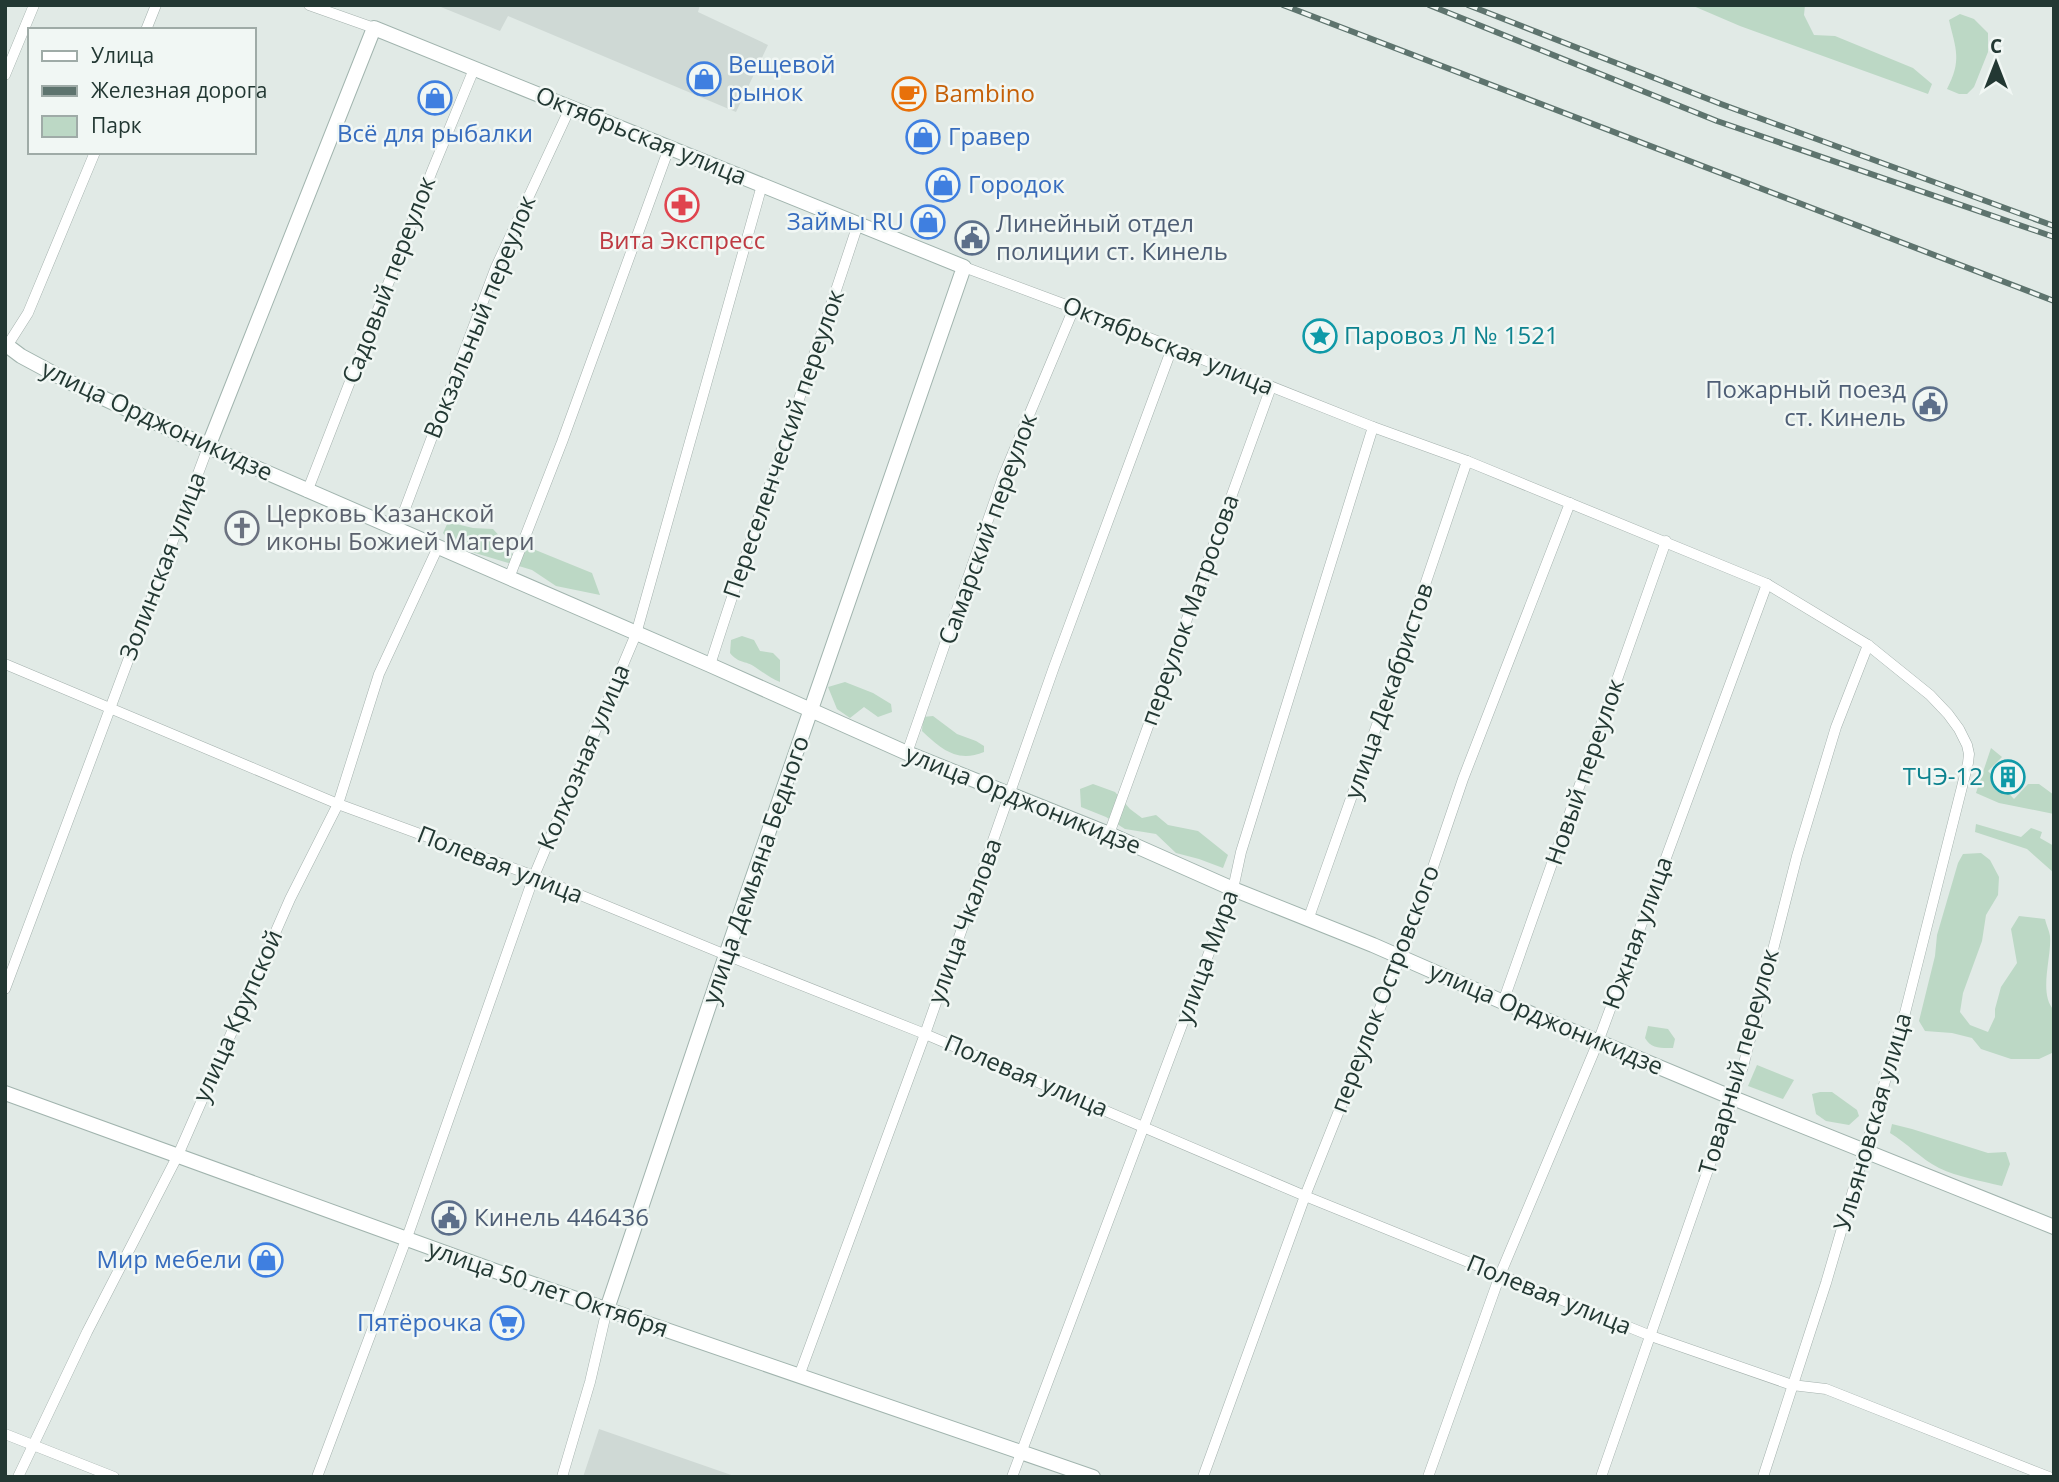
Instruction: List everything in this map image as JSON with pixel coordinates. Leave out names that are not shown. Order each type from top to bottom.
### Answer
[{"type":"main road","name":"Октябрьская улица","points":[[374,28],[964,267]]},
{"type":"main road","name":"Золинская улица","points":[[208,447],[374,28]]},
{"type":"main road","name":"улица Демьяна Бедного","points":[[607,1309],[726,955],[964,267]]},
{"type":"main road","name":"улица Орджоникидзе","points":[[6,346],[75,385],[208,447],[710,665],[811,712],[1110,834],[1233,889],[1733,1098],[2054,1227]]},
{"type":"main road","name":"улица 50 лет Октября","points":[[5,1093],[406,1239],[1093,1477]]},
{"type":"street","points":[[5,75],[34,5]]},
{"type":"street","points":[[147,28],[156,5]]},
{"type":"street","name":"Октябрьская улица","points":[[309,5],[374,28]]},
{"type":"street","name":"Садовый переулок","points":[[307,492],[474,69]]},
{"type":"street","name":"Вокзальный переулок","points":[[397,530],[496,267],[570,108]]},
{"type":"street","points":[[509,578],[562,442],[669,148]]},
{"type":"street","points":[[6,346],[28,313],[94,154]]},
{"type":"street","name":"Колхозная улица","points":[[317,1477],[406,1239],[534,876],[636,634],[762,185]]},
{"type":"street","name":"Переселенческий переулок","points":[[710,665],[759,512],[858,224]]},
{"type":"street","name":"Октябрьская улица","points":[[964,267],[1074,307],[1373,427],[1467,461],[1767,584],[1868,645],[1930,695],[1948,714],[1967,745],[1968,763]]},
{"type":"street","name":"Самарский переулок","points":[[907,753],[1003,477],[1074,307]]},
{"type":"street","name":"улица Чкалова","points":[[799,1376],[925,1034],[1049,679],[1172,348]]},
{"type":"street","name":"переулок Матросова","points":[[1110,834],[1271,387]]},
{"type":"street","name":"улица Мира","points":[[1012,1477],[1233,889],[1241,852],[1373,427]]},
{"type":"street","name":"Золинская улица","points":[[5,989],[208,447]]},
{"type":"street","name":"улица Декабристов","points":[[1308,920],[1467,461]]},
{"type":"street","name":"переулок Островского","points":[[1203,1477],[1305,1196],[1414,923],[1463,779],[1570,503]]},
{"type":"street","name":"Новый переулок","points":[[1503,1002],[1666,541]]},
{"type":"street","name":"улица Крупской","points":[[18,1477],[87,1332],[178,1156],[290,899],[338,804],[379,674],[438,547]]},
{"type":"street","name":"Южная улица","points":[[1428,1477],[1500,1275],[1598,1042],[1767,584]]},
{"type":"street","name":"Товарный переулок","points":[[1601,1477],[1733,1098],[1797,856],[1836,727],[1868,645]]},
{"type":"street","name":"Полевая улица","points":[[5,664],[338,804],[534,876],[925,1034],[1305,1196],[1651,1336],[1792,1385],[1826,1389],[2049,1477]]},
{"type":"street","name":"Ульяновская улица","points":[[1763,1477],[1826,1283],[1905,1013],[1968,763]]},
{"type":"street","name":"улица Демьяна Бедного","points":[[562,1477],[590,1382],[607,1309]]},
{"type":"street","points":[[5,1434],[114,1477]]},
{"type":"shaded area","name":"Вещевой рынок","points":[[436,5],[700,5],[698,12],[768,45],[736,112],[508,16],[500,31]]},
{"type":"shaded area","points":[[599,1429],[737,1477],[583,1477]]},
{"type":"green space","points":[[1691,5],[1805,5],[1804,15],[1814,35],[1835,36],[1913,68],[1932,84],[1928,94],[1740,26]]},
{"type":"green space","points":[[1960,14],[1974,19],[1988,33],[1988,52],[1974,87],[1967,94],[1947,89],[1956,62],[1949,20]]},
{"type":"green space","points":[[448,522],[493,529],[512,554],[533,549],[592,573],[600,595],[556,586],[532,570],[455,547],[443,533]]},
{"type":"green space","points":[[742,636],[754,640],[760,651],[773,653],[780,660],[780,682],[736,659],[730,653],[731,640]]},
{"type":"green space","points":[[845,682],[873,693],[891,704],[892,712],[878,717],[864,707],[850,718],[837,709],[828,687]]},
{"type":"green space","points":[[933,716],[957,734],[984,746],[984,752],[966,756],[943,748],[922,731],[923,717]]},
{"type":"green space","points":[[1991,748],[2002,757],[1988,771],[2014,799],[2028,784],[2039,784],[2054,795],[2054,814],[1999,803],[1976,793]]},
{"type":"green space","points":[[1093,784],[1115,792],[1142,818],[1156,815],[1168,825],[1198,831],[1228,855],[1223,868],[1176,853],[1156,834],[1125,829],[1106,817],[1081,807],[1080,789]]},
{"type":"green space","points":[[1976,824],[2021,837],[2031,828],[2042,832],[2040,838],[2054,846],[2054,873],[2027,849],[1975,832]]},
{"type":"green space","points":[[1981,853],[1990,860],[1999,877],[1998,895],[1986,915],[1982,941],[1963,993],[1960,1012],[1970,1025],[1988,1032],[1995,1017],[2001,987],[2017,963],[2011,929],[2019,916],[2045,919],[2050,936],[2046,985],[2049,1003],[2054,1010],[2054,1052],[2039,1059],[2011,1059],[1981,1049],[1972,1038],[1925,1031],[1919,1021],[1935,956],[1937,935],[1958,863],[1963,854]]},
{"type":"green space","points":[[1648,1026],[1668,1029],[1675,1039],[1673,1048],[1650,1044],[1645,1038]]},
{"type":"green space","points":[[1757,1065],[1794,1080],[1783,1099],[1748,1086]]},
{"type":"green space","points":[[1832,1092],[1857,1110],[1859,1116],[1849,1125],[1826,1121],[1816,1114],[1812,1094]]},
{"type":"green space","points":[[1892,1124],[1988,1153],[2006,1152],[2010,1164],[2002,1186],[1939,1168],[1890,1133]]},
{"type":"railway","points":[[1283,5],[2054,301]]},
{"type":"railway","points":[[1429,5],[1717,121],[2054,237]]},
{"type":"railway","points":[[1468,5],[1721,104],[2054,226]]},
{"type":"place","name":"Вещевой рынок","points":[[704,79]]},
{"type":"place","name":"Bambino","points":[[909,94]]},
{"type":"place","name":"Всё для рыбалки","points":[[435,98]]},
{"type":"place","name":"Гравер","points":[[923,137]]},
{"type":"place","name":"Городок","points":[[943,185]]},
{"type":"place","name":"Вита Экспресс","points":[[682,205]]},
{"type":"place","name":"Займы RU","points":[[928,222]]},
{"type":"place","name":"Линейный отдел полиции ст. Кинель","points":[[972,238]]},
{"type":"place","name":"Паровоз Л № 1521","points":[[1320,336]]},
{"type":"place","name":"Пожарный поезд ст. Кинель","points":[[1930,404]]},
{"type":"place","name":"Церковь Казанской иконы Божией Матери","points":[[242,528]]},
{"type":"place","name":"ТЧЭ-12","points":[[2008,777]]},
{"type":"place","name":"Кинель 446436","points":[[449,1218]]},
{"type":"place","name":"Мир мебели","points":[[266,1260]]},
{"type":"place","name":"Пятёрочка","points":[[507,1323]]}]
